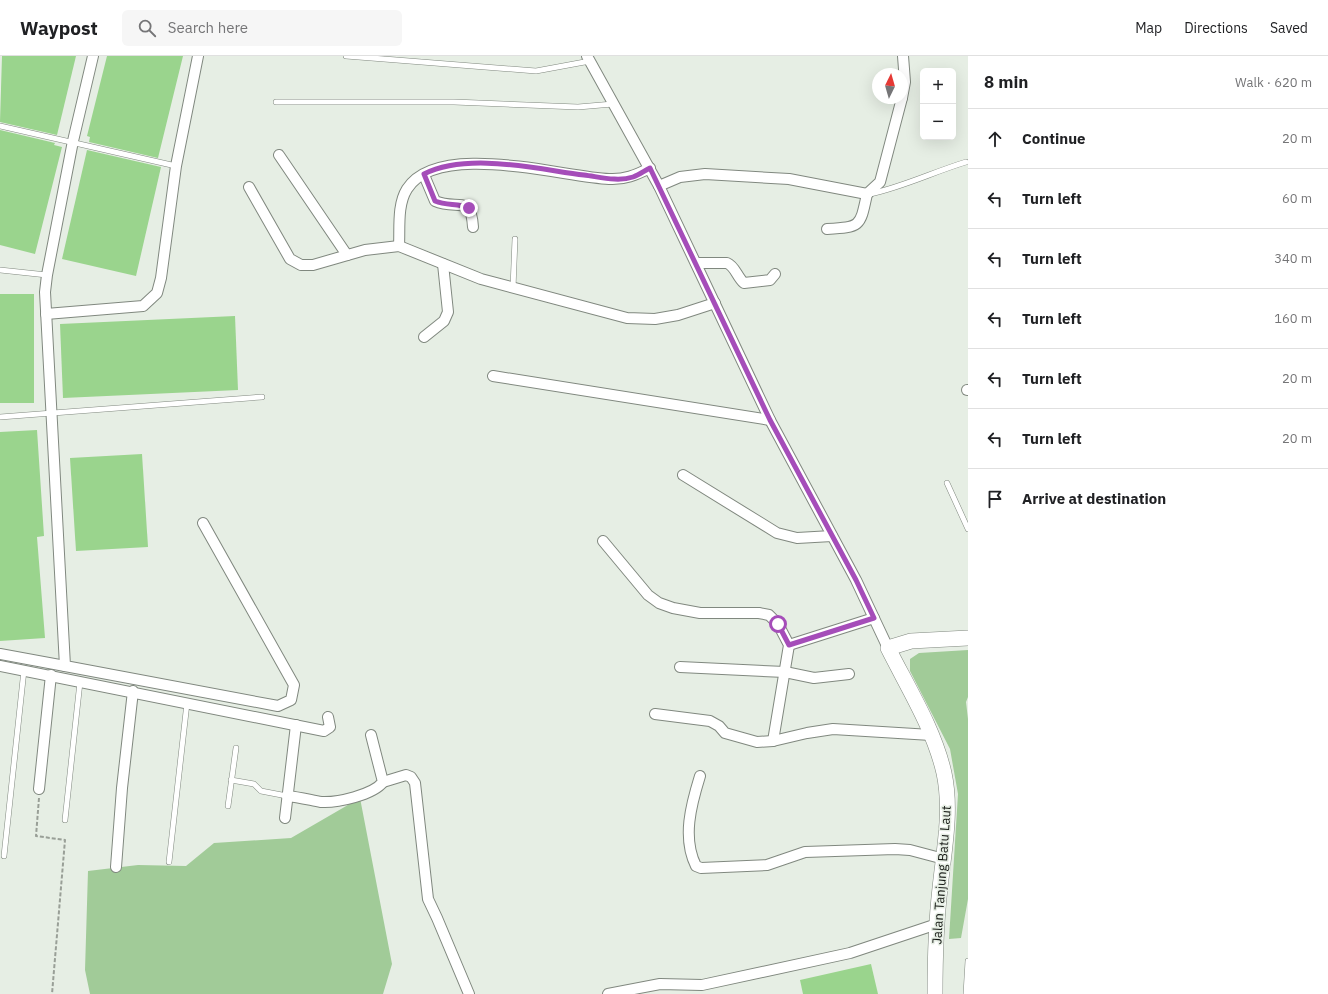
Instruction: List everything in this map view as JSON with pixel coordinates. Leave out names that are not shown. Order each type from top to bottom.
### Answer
[{"type":"street","points":[[64,666],[46,314],[47,275],[73,141],[93,56]]},
{"type":"street","points":[[46,314],[143,306],[157,293],[161,278],[176,166],[198,56]]},
{"type":"street","points":[[903,56],[904,68]]},
{"type":"street","points":[[589,59],[650,168],[770,420],[832,536],[888,648],[911,641],[968,638]]},
{"type":"street","points":[[827,229],[850,228],[859,224],[867,194],[880,182],[900,104]]},
{"type":"street","points":[[279,156],[347,255]]},
{"type":"street","points":[[399,246],[403,199],[407,189],[424,174],[435,169],[460,164],[490,163],[609,179],[632,177],[650,168]]},
{"type":"street","points":[[424,174],[435,201],[450,205],[461,205],[469,208],[472,213],[473,227]]},
{"type":"street","points":[[659,186],[680,177],[705,174],[789,179],[867,194]]},
{"type":"street","points":[[249,187],[290,259],[301,265],[313,265],[366,250],[399,246],[481,280],[627,318],[655,319],[678,315],[715,303]]},
{"type":"street","points":[[696,263],[731,264],[739,278],[744,283],[770,280],[775,274]]},
{"type":"street","points":[[424,337],[444,321],[448,312],[443,264]]},
{"type":"street","points":[[493,376],[770,420]]},
{"type":"street","points":[[683,475],[777,533],[797,538],[832,536]]},
{"type":"street","points":[[0,654],[278,706],[291,700],[294,685],[202,523]]},
{"type":"street","points":[[603,542],[648,595],[659,603],[673,608],[700,613],[759,613],[769,615],[778,624],[789,645],[773,742]]},
{"type":"street","points":[[789,645],[874,618]]},
{"type":"street","name":"Jalan Tanjung Batu Laut","points":[[888,648],[931,735],[944,772],[946,787],[946,826],[937,924],[935,994]]},
{"type":"street","points":[[0,666],[133,691],[324,731],[330,727],[328,716]]},
{"type":"street","points":[[680,667],[785,672],[814,678],[849,674]]},
{"type":"street","points":[[39,789],[51,675]]},
{"type":"street","points":[[116,867],[122,788],[133,691]]},
{"type":"street","points":[[655,714],[710,721],[719,726],[725,733],[757,742],[773,742],[807,733],[833,729],[931,735]]},
{"type":"street","points":[[285,818],[296,725]]},
{"type":"street","points":[[371,735],[383,782]]},
{"type":"street","points":[[287,796],[320,802],[335,801],[371,791],[383,782],[406,775],[411,777],[415,783],[428,899],[469,994]]},
{"type":"street","points":[[700,776],[690,810],[689,844],[696,866],[701,868],[767,864],[805,852],[895,849],[910,850],[944,859]]},
{"type":"street","points":[[608,994],[660,984],[702,985],[850,953],[937,924]]},
{"type":"lane","points":[[346,56],[536,71],[589,59]]},
{"type":"lane","points":[[276,102],[454,102],[578,107],[613,104]]},
{"type":"lane","points":[[0,126],[73,141],[176,166]]},
{"type":"lane","points":[[867,194],[895,189],[939,170],[966,162]]},
{"type":"lane","points":[[513,289],[515,239]]},
{"type":"lane","points":[[0,270],[47,275]]},
{"type":"lane","points":[[0,417],[262,397]]},
{"type":"lane","points":[[947,483],[968,529]]},
{"type":"lane","points":[[4,856],[24,670]]},
{"type":"lane","points":[[64,820],[80,681]]},
{"type":"lane","points":[[169,862],[187,702]]},
{"type":"lane","points":[[228,806],[236,748]]},
{"type":"lane","points":[[231,780],[254,784],[260,791],[287,796]]},
{"type":"lane","points":[[966,994],[968,961]]},
{"type":"path","points":[[39,789],[36,836],[66,840],[52,994]]},
{"type":"green space","points":[[968,650],[968,697],[966,702],[968,719],[968,899],[961,938],[949,939],[958,794],[950,749],[910,671],[910,659],[919,653]]},
{"type":"green space","points":[[360,798],[392,964],[383,994],[90,994],[85,970],[88,871],[138,865],[186,866],[214,843],[291,838]]},
{"type":"building","points":[[2,56],[76,56],[57,135],[0,122]]},
{"type":"building","points":[[107,56],[183,56],[158,158],[89,142],[90,137],[87,136]]},
{"type":"building","points":[[0,130],[55,143],[54,145],[62,147],[35,254],[0,245]]},
{"type":"building","points":[[87,150],[161,167],[136,276],[62,259]]},
{"type":"building","points":[[0,294],[34,294],[34,403],[0,403]]},
{"type":"building","points":[[235,316],[238,390],[63,398],[60,324]]},
{"type":"building","points":[[37,430],[44,536],[37,537],[45,638],[0,641],[0,432]]},
{"type":"building","points":[[142,454],[148,547],[76,551],[70,458]]},
{"type":"building","points":[[871,964],[878,994],[803,994],[800,980]]},
{"type":"route","points":[[469,208],[461,205],[441,204],[435,201],[430,192],[424,174],[435,169],[460,164],[490,163],[609,179],[632,177],[650,168],[770,420],[856,580],[874,618],[789,645],[778,624]]}]
